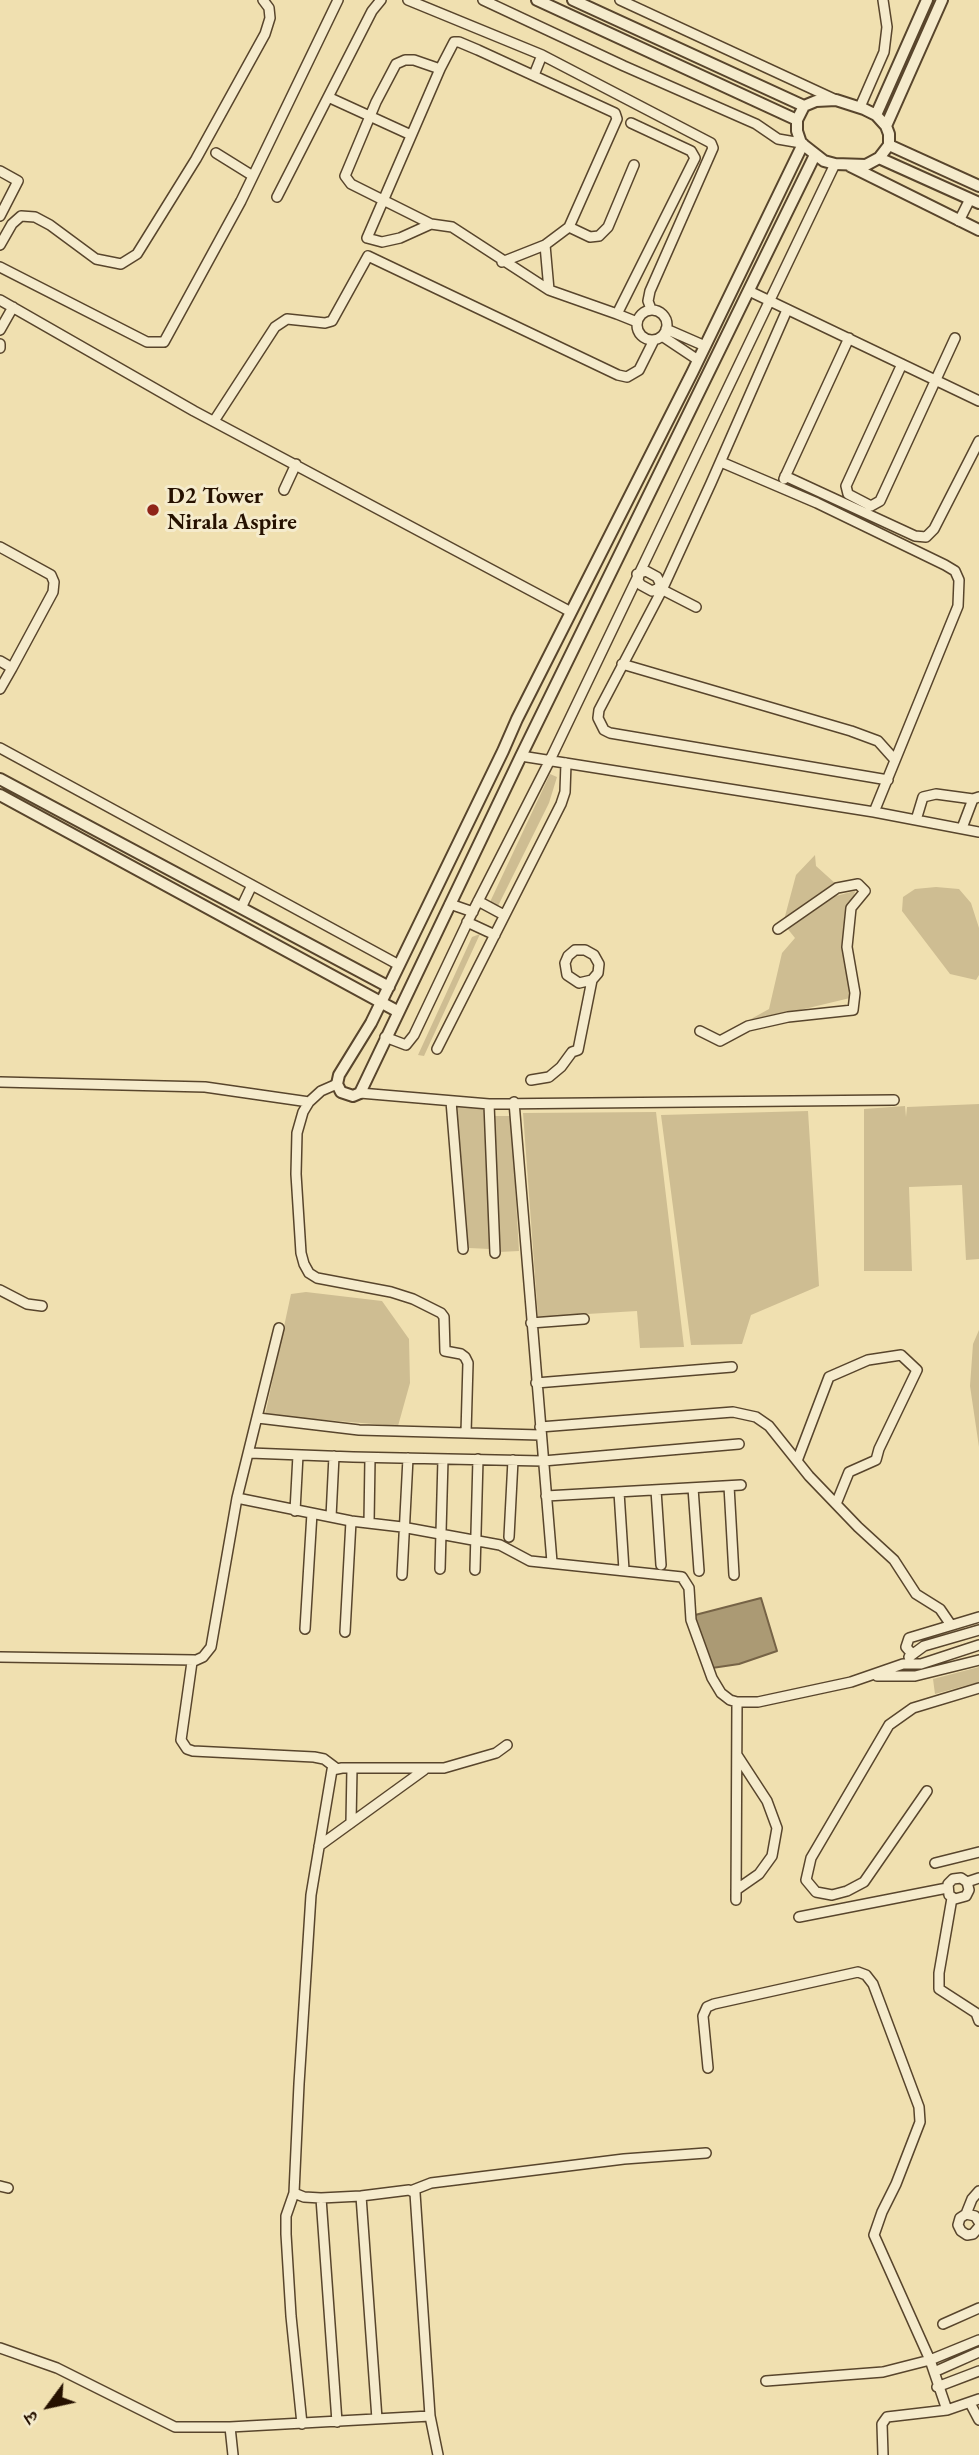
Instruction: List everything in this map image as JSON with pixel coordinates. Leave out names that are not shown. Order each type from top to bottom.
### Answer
[{"type":"street","points":[[0,245],[12,224],[21,216],[35,217],[50,225],[96,259],[121,264],[137,254],[196,159],[265,34],[270,18],[269,8],[263,0]]},
{"type":"street","points":[[0,267],[147,342],[164,342],[253,176],[338,0]]},
{"type":"street","points":[[277,197],[372,11],[381,0]]},
{"type":"street","points":[[214,421],[275,327],[287,319],[325,323],[332,321],[366,257],[372,257],[618,375],[633,375],[660,335],[663,315],[651,309],[648,301],[650,291],[712,145],[541,55],[408,0]]},
{"type":"street","points":[[483,0],[756,124],[778,139],[802,144],[815,155],[835,164],[866,165],[879,158],[888,145],[889,134],[886,126],[876,116],[860,107],[836,100],[620,0]]},
{"type":"street","points":[[537,0],[797,120]]},
{"type":"street","points":[[573,0],[804,106],[836,100]]},
{"type":"street","points":[[860,107],[884,52],[887,27],[883,0]]},
{"type":"street","points":[[876,116],[927,0]]},
{"type":"street","points":[[886,126],[942,0]]},
{"type":"street","points":[[431,224],[400,238],[377,242],[366,236],[452,44],[459,42],[614,112],[617,116],[569,227],[545,245],[502,262]]},
{"type":"street","points":[[534,75],[541,55]]},
{"type":"street","points":[[440,69],[414,60],[396,64],[345,176],[348,182],[431,224],[452,227],[502,262],[549,290],[637,322]]},
{"type":"street","points":[[328,97],[411,135]]},
{"type":"street","points":[[804,106],[797,120],[797,131],[802,144],[705,346],[517,719],[400,965],[339,1074],[337,1084],[341,1092],[353,1096],[360,1093],[489,1104],[894,1100]]},
{"type":"street","points":[[617,314],[695,158],[691,151],[631,123]]},
{"type":"street","points":[[888,145],[979,186]]},
{"type":"street","points":[[216,153],[253,176]]},
{"type":"street","points":[[360,1093],[521,756],[815,155]]},
{"type":"street","points":[[879,158],[974,201],[959,221]]},
{"type":"street","points":[[385,1037],[402,1045],[409,1043],[550,760],[835,164]]},
{"type":"street","points":[[847,165],[979,230]]},
{"type":"street","points":[[569,227],[590,237],[599,236],[608,227],[634,166]]},
{"type":"street","points":[[0,171],[18,181],[0,216]]},
{"type":"street","points":[[372,257],[377,242]]},
{"type":"street","points":[[545,245],[549,290]]},
{"type":"street","points":[[748,291],[979,401]]},
{"type":"street","points":[[0,300],[214,421],[571,612]]},
{"type":"street","points":[[0,330],[13,307]]},
{"type":"street","points":[[651,309],[642,313],[637,322],[640,335],[660,335],[705,346]]},
{"type":"street","points":[[787,310],[721,462],[599,710],[600,725],[610,733],[888,780]]},
{"type":"street","points":[[660,335],[698,360]]},
{"type":"street","points":[[779,486],[849,338]]},
{"type":"street","points":[[902,364],[846,486],[848,494],[871,506],[880,501],[955,338]]},
{"type":"street","points":[[785,475],[915,536],[926,537],[933,529],[979,441]]},
{"type":"street","points":[[721,462],[779,486],[945,565],[954,571],[959,580],[958,606],[874,813]]},
{"type":"street","points":[[284,490],[296,464]]},
{"type":"street","points":[[615,524],[630,533]]},
{"type":"street","points":[[0,547],[51,575],[54,587],[0,690]]},
{"type":"street","points":[[638,575],[640,585],[652,591],[660,589],[696,607]]},
{"type":"street","points":[[0,661],[12,668]]},
{"type":"street","points":[[622,664],[851,731],[878,741],[895,760]]},
{"type":"street","points":[[0,748],[400,965]]},
{"type":"street","points":[[521,756],[979,832]]},
{"type":"street","points":[[437,1049],[565,792],[566,763]]},
{"type":"street","points":[[0,779],[389,987]]},
{"type":"street","points":[[916,820],[923,797],[936,794],[976,798],[962,828]]},
{"type":"street","points":[[0,796],[397,1012]]},
{"type":"street","points":[[700,1031],[720,1041],[748,1026],[788,1017],[853,1010],[855,993],[847,947],[851,908],[865,891],[858,884],[837,888],[778,929]]},
{"type":"street","points":[[241,908],[252,885]]},
{"type":"street","points":[[478,901],[504,915]]},
{"type":"street","points":[[450,904],[472,912]]},
{"type":"street","points":[[467,922],[495,935]]},
{"type":"street","points":[[531,1080],[549,1077],[572,1052],[578,1050],[592,980]]},
{"type":"street","points":[[0,1082],[205,1087],[309,1102]]},
{"type":"street","points":[[337,1084],[321,1091],[309,1102],[303,1112],[298,1133],[296,1151],[304,1265],[317,1278],[391,1292],[441,1312],[444,1317],[445,1351],[461,1354],[466,1357],[468,1363],[466,1433]]},
{"type":"street","points":[[451,1101],[463,1249]]},
{"type":"street","points":[[514,1102],[552,1562]]},
{"type":"street","points":[[489,1104],[495,1253]]},
{"type":"street","points":[[0,1290],[27,1304],[42,1306]]},
{"type":"street","points":[[531,1323],[584,1319]]},
{"type":"street","points":[[0,1657],[194,1660],[203,1657],[211,1647],[237,1498],[278,1328]]},
{"type":"street","points":[[797,1461],[829,1377],[867,1360],[901,1355],[917,1370],[876,1460],[849,1472],[836,1504]]},
{"type":"street","points":[[536,1383],[732,1367]]},
{"type":"street","points":[[258,1418],[359,1430],[466,1433],[540,1431],[744,1413],[769,1426],[836,1504],[894,1560],[916,1594],[940,1609],[951,1625]]},
{"type":"street","points":[[250,1452],[334,1457],[543,1461],[739,1444]]},
{"type":"street","points":[[295,1511],[298,1455]]},
{"type":"street","points":[[331,1517],[334,1457]]},
{"type":"street","points":[[369,1523],[370,1458]]},
{"type":"street","points":[[401,1575],[408,1458]]},
{"type":"street","points":[[440,1569],[443,1459]]},
{"type":"street","points":[[475,1570],[478,1460]]},
{"type":"street","points":[[509,1537],[513,1460]]},
{"type":"street","points":[[546,1496],[741,1485]]},
{"type":"street","points":[[729,1486],[734,1575]]},
{"type":"street","points":[[694,1488],[699,1571]]},
{"type":"street","points":[[656,1490],[661,1565]]},
{"type":"street","points":[[619,1492],[624,1570]]},
{"type":"street","points":[[237,1498],[295,1511],[500,1545],[530,1561],[682,1577],[687,1582],[691,1620],[712,1678],[721,1693],[737,1702],[758,1702],[872,1676],[903,1664],[921,1664],[979,1645]]},
{"type":"street","points":[[305,1629],[312,1513]]},
{"type":"street","points":[[345,1632],[351,1521]]},
{"type":"street","points":[[912,1654],[906,1647],[909,1638],[979,1617]]},
{"type":"street","points":[[903,1664],[924,1646],[979,1630]]},
{"type":"street","points":[[194,1660],[190,1667],[181,1733],[181,1740],[187,1749],[314,1757],[324,1759],[336,1768],[424,1770],[464,1764],[496,1753],[507,1745]]},
{"type":"street","points":[[872,1676],[915,1676],[979,1660]]},
{"type":"street","points":[[927,1791],[864,1882],[832,1895],[816,1892],[806,1880],[811,1858],[889,1725],[913,1708],[979,1689]]},
{"type":"street","points":[[737,1702],[736,1895],[759,1874],[772,1856],[777,1828],[767,1801],[737,1755]]},
{"type":"street","points":[[302,2424],[291,2316],[286,2216],[294,2193],[309,1927],[330,1774],[336,1768]]},
{"type":"street","points":[[351,1823],[352,1768]]},
{"type":"street","points":[[319,1846],[424,1770]]},
{"type":"street","points":[[935,1863],[979,1852]]},
{"type":"street","points":[[799,1917],[947,1888],[953,1879],[961,1878],[967,1882],[969,1889],[966,1896],[952,1898]]},
{"type":"street","points":[[967,1882],[979,1878]]},
{"type":"street","points":[[947,1888],[952,1898],[939,1973],[939,1989],[976,2013],[979,2021]]},
{"type":"street","points":[[708,2068],[702,2025],[707,2007],[858,1972],[866,1975],[873,1984],[919,2107],[920,2122],[874,2235],[930,2360],[947,2410]]},
{"type":"street","points":[[294,2193],[298,2196],[321,2198],[361,2196],[413,2190],[431,2183],[624,2159],[706,2153]]},
{"type":"street","points":[[413,2190],[416,2198],[430,2416],[438,2455]]},
{"type":"street","points":[[966,2214],[972,2215],[979,2227],[970,2235],[961,2231],[959,2221],[966,2214],[971,2199],[979,2191]]},
{"type":"street","points":[[361,2196],[377,2419]]},
{"type":"street","points":[[321,2198],[337,2421]]},
{"type":"street","points":[[943,2324],[979,2308]]},
{"type":"street","points":[[766,2381],[883,2372],[930,2360],[979,2340]]},
{"type":"street","points":[[0,2348],[57,2368],[175,2427],[302,2424],[430,2416]]},
{"type":"street","points":[[934,2372],[979,2352]]},
{"type":"street","points":[[937,2387],[979,2371]]},
{"type":"street","points":[[883,2455],[882,2424],[887,2417],[947,2410],[974,2401],[979,2420]]},
{"type":"street","points":[[230,2427],[233,2455]]},
{"type":"shaded area","points":[[550,774],[557,777],[549,803],[498,906],[490,902]]},
{"type":"shaded area","points":[[815,855],[816,866],[836,884],[784,920],[796,875]]},
{"type":"shaded area","points":[[915,889],[959,889],[971,903],[979,928],[979,975],[976,980],[950,974],[902,911],[903,897]]},
{"type":"shaded area","points":[[855,891],[844,948],[850,998],[742,1024],[769,1009],[782,953],[795,938],[787,928],[832,897]]},
{"type":"shaded area","points":[[480,934],[424,1056],[418,1055],[472,937]]},
{"type":"shaded area","points":[[979,1104],[979,1259],[966,1260],[962,1185],[909,1187],[912,1271],[864,1271],[864,1109],[905,1106],[906,1117],[907,1107]]},
{"type":"shaded area","points":[[457,1106],[485,1106],[490,1249],[469,1248],[466,1240]]},
{"type":"shaded area","points":[[808,1111],[819,1286],[751,1315],[742,1344],[691,1345],[661,1115]]},
{"type":"shaded area","points":[[656,1112],[684,1347],[640,1348],[637,1311],[538,1317],[523,1113]]},
{"type":"shaded area","points":[[494,1116],[511,1116],[519,1251],[499,1252]]},
{"type":"shaded area","points":[[306,1292],[382,1301],[409,1339],[410,1383],[398,1426],[265,1415],[291,1294]]},
{"type":"shaded area","points":[[979,1330],[979,1447],[970,1386],[973,1344]]},
{"type":"shaded area","points":[[761,1598],[777,1651],[739,1664],[712,1668],[692,1619],[695,1615]]},
{"type":"shaded area","points":[[979,1667],[979,1682],[935,1694],[933,1679]]},
{"type":"place","name":"D2 Tower Nirala Aspire","points":[[153,510]]}]
